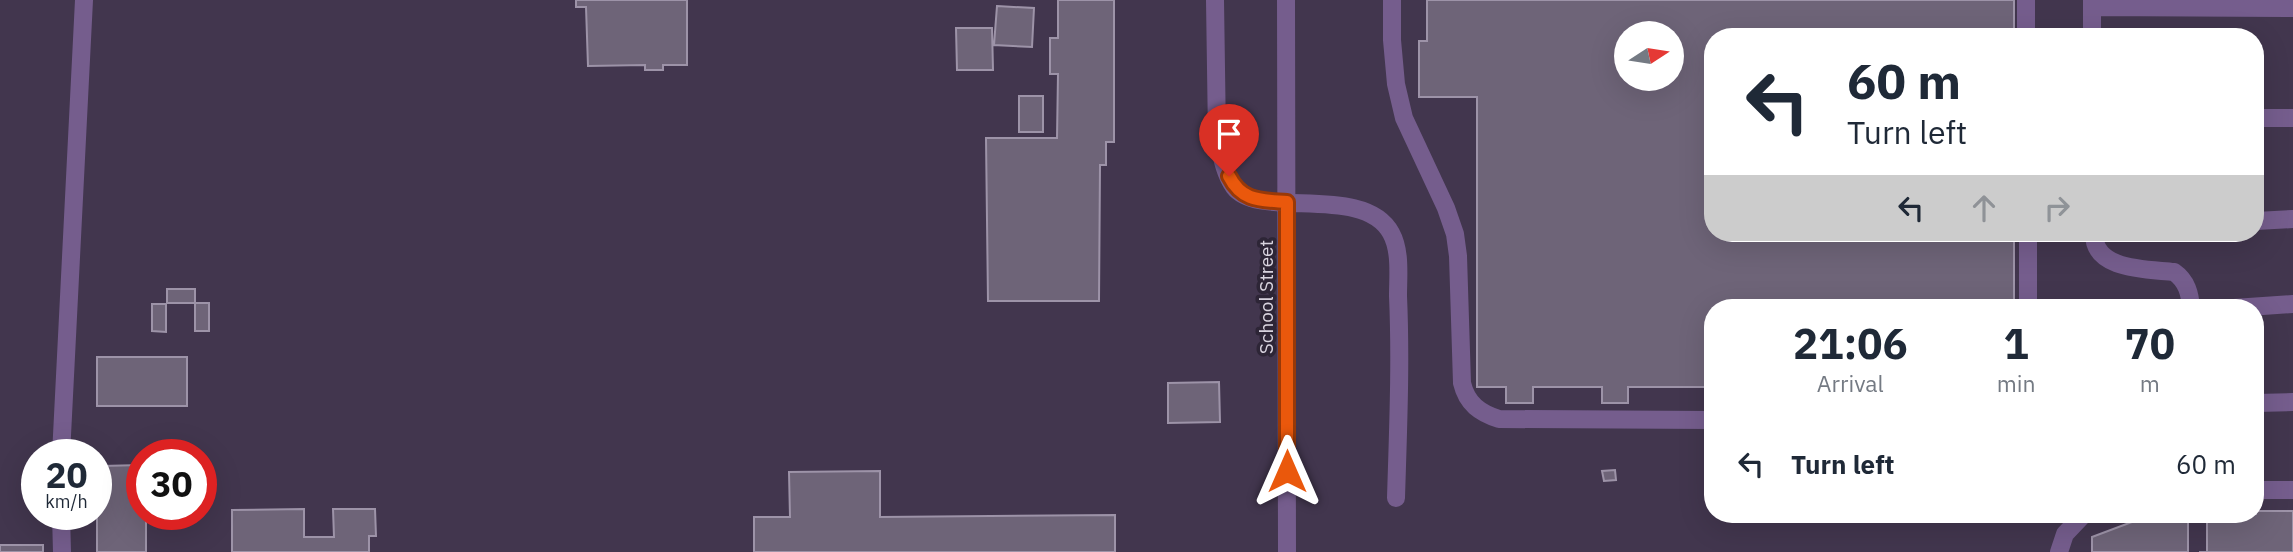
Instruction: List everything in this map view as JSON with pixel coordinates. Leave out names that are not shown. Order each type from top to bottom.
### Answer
[{"type":"street","points":[[62,439],[84,0]]},
{"type":"street","points":[[1215,0],[1217,136],[1229,176],[1241,194],[1258,200],[1341,206],[1371,213],[1383,221],[1392,234],[1397,250],[1400,346],[1396,498]]},
{"type":"street","name":"School Street","points":[[1286,0],[1287,552]]},
{"type":"street","points":[[1392,0],[1396,84],[1404,118],[1446,208],[1455,234],[1458,256],[1461,383],[1464,393],[1475,408],[1499,419],[1704,420]]},
{"type":"street","points":[[2026,0],[2026,28]]},
{"type":"street","points":[[2092,28],[2092,4],[2293,8]]},
{"type":"street","points":[[2264,118],[2293,118]]},
{"type":"street","points":[[2264,221],[2293,219]]},
{"type":"street","points":[[2028,242],[2028,299]]},
{"type":"street","points":[[2095,242],[2099,252],[2122,266],[2174,272],[2180,276],[2190,299]]},
{"type":"street","points":[[2264,306],[2293,304]]},
{"type":"street","points":[[2264,403],[2293,402]]},
{"type":"street","points":[[2264,490],[2293,490]]},
{"type":"street","points":[[2059,552],[2064,534],[2075,523]]},
{"type":"street","points":[[61,530],[62,552]]},
{"type":"shaded area","points":[[0,0],[2293,0],[2293,552],[0,552]]},
{"type":"building","points":[[576,0],[687,0],[687,65],[663,65],[663,70],[645,70],[645,65],[588,66],[586,7],[576,7]]},
{"type":"building","points":[[1058,0],[1114,0],[1114,142],[1106,142],[1106,165],[1100,165],[1099,301],[988,301],[986,138],[1057,138],[1058,74],[1050,74],[1050,38],[1058,38]]},
{"type":"building","points":[[1427,0],[2014,0],[2014,28],[1704,28],[1704,242],[2014,242],[2014,299],[1704,299],[1704,387],[1628,387],[1628,403],[1602,403],[1602,387],[1533,387],[1533,403],[1506,403],[1506,387],[1477,387],[1477,97],[1419,97],[1419,41],[1427,41]]},
{"type":"building","points":[[997,6],[1034,8],[1032,47],[994,45]]},
{"type":"building","points":[[956,28],[992,28],[993,70],[957,70]]},
{"type":"building","points":[[1019,96],[1043,96],[1043,132],[1019,132]]},
{"type":"building","points":[[167,289],[195,289],[195,303],[167,303]]},
{"type":"building","points":[[195,303],[209,303],[209,331],[195,331]]},
{"type":"building","points":[[152,304],[166,304],[166,332],[152,331]]},
{"type":"building","points":[[97,357],[187,357],[187,406],[97,406]]},
{"type":"building","points":[[1219,382],[1220,422],[1168,423],[1168,383]]},
{"type":"building","points":[[126,465],[126,530],[146,530],[146,552],[97,552],[97,530],[112,530],[112,466]]},
{"type":"building","points":[[1615,470],[1616,480],[1604,481],[1602,471]]},
{"type":"building","points":[[880,471],[880,517],[1115,515],[1115,552],[754,552],[754,517],[790,517],[789,472]]},
{"type":"building","points":[[304,509],[304,537],[334,537],[333,509],[375,509],[376,536],[369,536],[369,552],[232,552],[232,510]]},
{"type":"building","points":[[2264,511],[2293,511],[2293,552],[2207,552],[2207,523],[2264,523]]},
{"type":"building","points":[[2129,523],[2188,523],[2188,552],[2092,552],[2092,537]]},
{"type":"building","points":[[0,545],[43,545],[43,552],[0,552]]},
{"type":"route","points":[[1229,176],[1241,194],[1258,200],[1287,202],[1287,471]]}]
